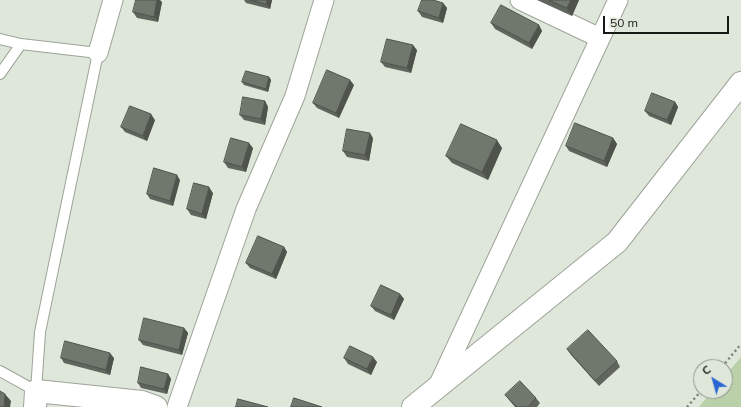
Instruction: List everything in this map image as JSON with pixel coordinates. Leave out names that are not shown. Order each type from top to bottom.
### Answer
[{"type":"street","points":[[98,53],[113,0]]},
{"type":"street","points":[[177,407],[246,209],[295,96],[324,0]]},
{"type":"street","points":[[520,0],[600,38]]},
{"type":"street","points":[[439,384],[618,0]]},
{"type":"street","points":[[413,407],[439,384],[617,242],[740,87]]},
{"type":"street","points":[[35,399],[142,402],[156,407]]},
{"type":"lane","points":[[0,38],[21,44],[98,53],[40,332],[35,399]]},
{"type":"lane","points":[[0,74],[21,44]]},
{"type":"lane","points":[[0,371],[35,399]]},
{"type":"path","points":[[729,359],[741,344]]},
{"type":"path","points":[[687,407],[694,399]]},
{"type":"green space","points":[[741,357],[741,407],[699,407],[706,399],[733,399],[733,366]]},
{"type":"building","points":[[136,0],[157,0],[154,17],[133,12]]},
{"type":"building","points":[[251,0],[267,0],[266,4]]},
{"type":"building","points":[[422,0],[433,0],[443,3],[439,18],[418,11]]},
{"type":"building","points":[[549,0],[571,0],[567,8]]},
{"type":"building","points":[[501,5],[539,25],[529,43],[491,23]]},
{"type":"building","points":[[387,39],[413,45],[407,68],[381,62]]},
{"type":"building","points":[[327,70],[350,80],[336,113],[313,103]]},
{"type":"building","points":[[246,71],[269,77],[266,89],[242,82]]},
{"type":"building","points":[[652,93],[675,102],[667,120],[645,111]]},
{"type":"building","points":[[243,97],[265,101],[261,119],[240,115]]},
{"type":"building","points":[[130,106],[151,114],[143,136],[121,127]]},
{"type":"building","points":[[575,123],[613,138],[604,161],[566,146]]},
{"type":"building","points":[[461,124],[497,140],[482,172],[446,156]]},
{"type":"building","points":[[347,129],[370,133],[365,155],[343,151]]},
{"type":"building","points":[[231,138],[249,143],[242,167],[224,162]]},
{"type":"building","points":[[154,168],[177,175],[170,201],[147,194]]},
{"type":"building","points":[[194,183],[209,187],[202,214],[187,209]]},
{"type":"building","points":[[258,236],[284,247],[272,274],[246,263]]},
{"type":"building","points":[[381,285],[400,294],[391,315],[371,306]]},
{"type":"building","points":[[144,318],[184,328],[179,350],[139,340]]},
{"type":"building","points":[[588,330],[617,361],[595,381],[567,349]]},
{"type":"building","points":[[65,341],[110,353],[106,370],[61,358]]},
{"type":"building","points":[[350,346],[373,357],[367,369],[344,358]]},
{"type":"building","points":[[141,367],[168,374],[164,389],[138,383]]},
{"type":"building","points":[[520,381],[536,398],[528,407],[517,407],[505,395]]},
{"type":"building","points":[[0,391],[5,394],[4,407],[0,407]]},
{"type":"building","points":[[294,398],[322,407],[291,407]]},
{"type":"building","points":[[238,399],[268,407],[236,407]]}]
